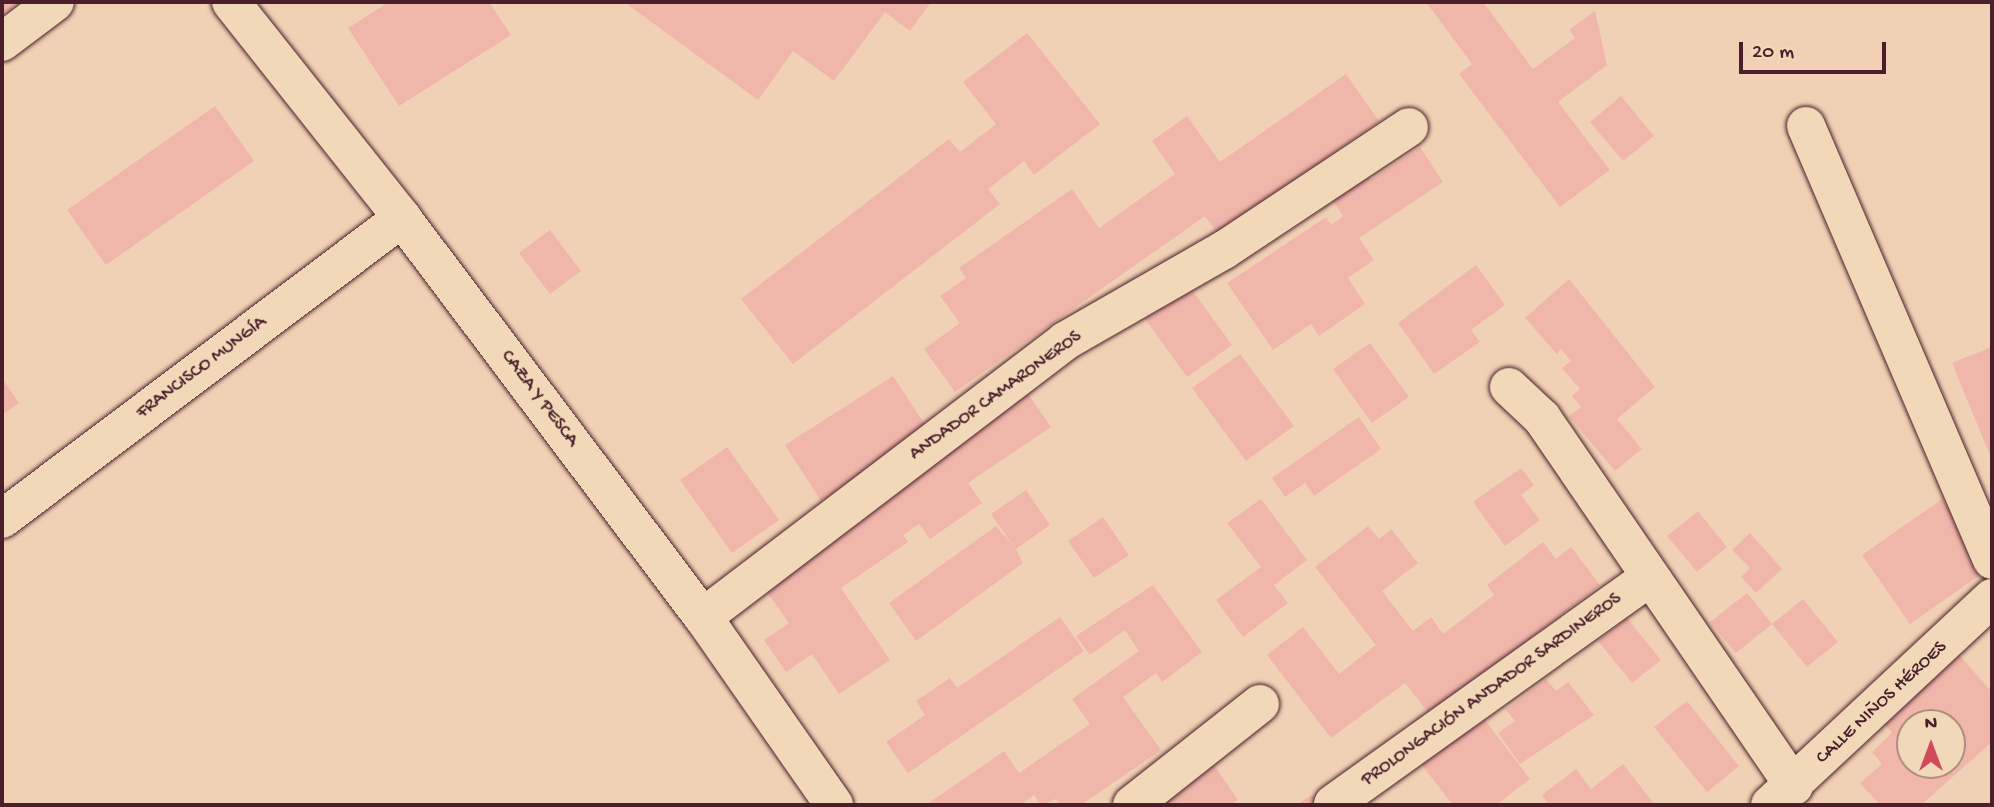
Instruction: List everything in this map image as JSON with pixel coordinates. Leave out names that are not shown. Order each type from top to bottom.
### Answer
[{"type":"street","points":[[2,42],[55,2]]},
{"type":"street","name":"CAZA Y PESCA","points":[[231,2],[402,218],[703,617],[834,805]]},
{"type":"street","points":[[1806,126],[1992,560]]},
{"type":"street","name":"ANDADOR CAMARONEROS","points":[[703,617],[1065,341],[1224,250],[1409,127]]},
{"type":"street","name":"FRANCISCO MUNGÍA","points":[[2,519],[402,218]]},
{"type":"street","points":[[1509,387],[1542,418],[1650,577],[1782,796]]},
{"type":"street","name":"PROLONGACIÓN ANDADOR SARDINEROS","points":[[1333,804],[1650,577]]},
{"type":"street","name":"CALLE NIÑOS HÉROES","points":[[1782,796],[1992,598]]},
{"type":"street","points":[[1132,805],[1260,704]]},
{"type":"building","points":[[2,2],[21,2],[2,14]]},
{"type":"building","points":[[389,2],[489,2],[511,35],[399,106],[348,28]]},
{"type":"building","points":[[624,2],[931,2],[910,31],[885,12],[834,81],[793,51],[758,100]]},
{"type":"building","points":[[1426,2],[1483,2],[1533,69],[1575,38],[1569,30],[1595,11],[1607,65],[1558,102],[1610,170],[1560,207],[1459,74],[1472,64]]},
{"type":"building","points":[[1027,33],[1100,124],[1034,175],[1024,161],[988,189],[1000,204],[793,364],[741,299],[949,139],[960,152],[996,124],[963,82]]},
{"type":"building","points":[[1346,74],[1379,121],[1218,234],[1205,216],[955,392],[924,349],[960,323],[940,296],[966,278],[959,268],[1072,189],[1099,228],[1175,174],[1152,141],[1187,116],[1220,162]]},
{"type":"building","points":[[1621,96],[1654,136],[1623,161],[1590,122]]},
{"type":"building","points":[[215,106],[254,161],[106,265],[67,210]]},
{"type":"building","points":[[1420,147],[1443,182],[1359,238],[1374,260],[1348,278],[1365,304],[1319,336],[1311,324],[1273,350],[1227,283],[1326,217],[1331,225],[1343,216],[1328,193],[1363,168],[1371,180]]},
{"type":"building","points":[[550,230],[581,271],[550,294],[519,253]]},
{"type":"building","points":[[1476,265],[1505,305],[1471,330],[1480,342],[1434,374],[1398,323]]},
{"type":"building","points":[[1569,279],[1655,387],[1617,419],[1642,449],[1615,471],[1569,416],[1581,407],[1572,396],[1580,389],[1562,368],[1571,361],[1561,349],[1557,354],[1525,318]]},
{"type":"building","points":[[1190,287],[1232,345],[1187,377],[1145,319]]},
{"type":"building","points":[[1370,343],[1409,397],[1372,423],[1333,369]]},
{"type":"building","points":[[1992,347],[1992,460],[1952,363]]},
{"type":"building","points":[[1240,354],[1294,426],[1246,461],[1192,388]]},
{"type":"building","points":[[893,376],[929,431],[821,501],[785,445]]},
{"type":"building","points":[[2,378],[19,403],[2,415]]},
{"type":"building","points":[[1022,385],[1051,427],[968,483],[982,503],[930,539],[919,524],[903,535],[908,542],[841,588],[890,660],[839,694],[812,654],[786,672],[764,640],[789,623],[756,577]]},
{"type":"building","points":[[1359,417],[1381,449],[1314,496],[1305,483],[1285,497],[1272,478]]},
{"type":"building","points":[[727,447],[779,520],[732,553],[680,480]]},
{"type":"building","points":[[1521,468],[1534,485],[1521,495],[1540,520],[1505,546],[1473,502]]},
{"type":"building","points":[[1026,490],[1050,525],[1016,549],[1023,563],[916,641],[889,603],[996,526],[1014,547],[991,514]]},
{"type":"building","points":[[1261,499],[1307,560],[1274,585],[1288,603],[1243,637],[1216,600],[1261,567],[1227,523]]},
{"type":"building","points":[[1942,499],[1990,568],[1910,624],[1862,555]]},
{"type":"building","points":[[1698,511],[1727,547],[1697,572],[1667,536]]},
{"type":"building","points":[[1103,517],[1129,555],[1094,578],[1068,541]]},
{"type":"building","points":[[1368,526],[1379,539],[1391,529],[1418,563],[1382,591],[1413,631],[1431,617],[1443,634],[1494,595],[1487,585],[1543,542],[1556,559],[1571,547],[1600,585],[1430,715],[1405,683],[1331,738],[1267,655],[1303,627],[1339,674],[1376,645],[1315,567]]},
{"type":"building","points":[[1750,533],[1782,569],[1756,593],[1741,577],[1750,568],[1732,550]]},
{"type":"building","points":[[1153,585],[1202,652],[1162,682],[1156,673],[1123,697],[1161,750],[1081,805],[1060,805],[1056,799],[1041,805],[1034,795],[1020,805],[926,805],[1004,751],[1019,773],[1090,724],[1072,699],[1139,651],[1125,630],[1090,655],[1076,636]]},
{"type":"building","points":[[1747,593],[1772,624],[1736,653],[1710,622]]},
{"type":"building","points":[[1803,599],[1838,642],[1807,667],[1772,624]]},
{"type":"building","points":[[1060,617],[1084,651],[908,773],[886,742],[925,715],[916,701],[950,678],[957,688]]},
{"type":"building","points":[[1627,618],[1661,660],[1632,683],[1598,641]]},
{"type":"building","points":[[1958,654],[1992,692],[1992,742],[1966,765],[1966,709],[1897,709]]},
{"type":"building","points":[[1546,679],[1556,691],[1568,682],[1594,715],[1520,764],[1498,733],[1515,721],[1506,710]]},
{"type":"building","points":[[1687,701],[1739,766],[1707,792],[1654,727]]},
{"type":"building","points":[[1896,710],[1896,779],[1950,779],[1921,805],[1880,805],[1860,783],[1882,764],[1872,752],[1892,733],[1883,722]]},
{"type":"building","points":[[1481,715],[1530,779],[1496,805],[1453,805],[1420,763]]},
{"type":"building","points":[[1212,762],[1238,800],[1231,805],[1149,805]]},
{"type":"building","points":[[1623,764],[1655,805],[1549,805],[1542,795],[1576,769],[1591,789]]},
{"type":"building","points":[[1312,795],[1319,805],[1296,805]]}]
